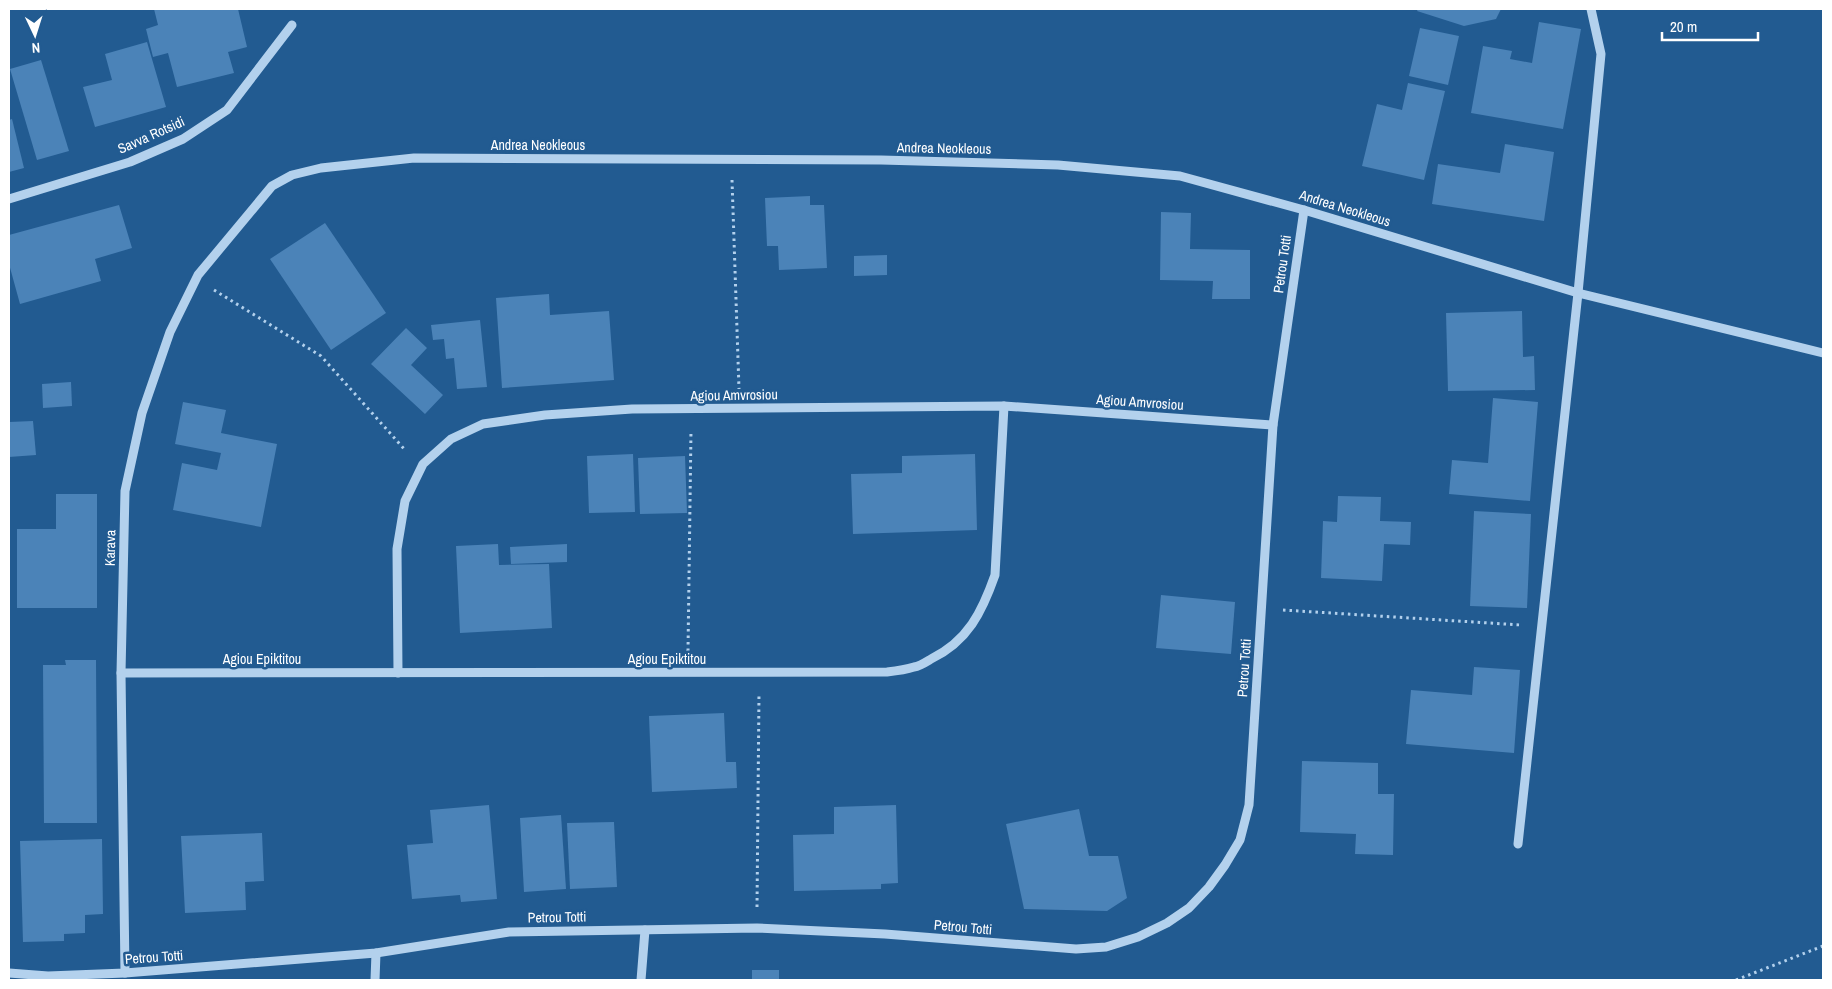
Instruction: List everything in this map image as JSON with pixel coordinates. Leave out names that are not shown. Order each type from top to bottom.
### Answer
[{"type":"street","points":[[1518,844],[1578,293],[1601,54],[1591,9]]},
{"type":"street","name":"Savva Rotsidi","points":[[9,199],[130,162],[183,139],[227,110],[292,25]]},
{"type":"street","name":"Andrea Neokleous","points":[[292,175],[321,168],[414,158],[881,160],[1058,165],[1180,176],[1304,210],[1578,293],[1823,353]]},
{"type":"street","name":"Karava","points":[[125,973],[121,673],[125,491],[142,413],[170,332],[198,274],[272,186],[292,175]]},
{"type":"street","name":"Petrou Totti","points":[[9,973],[48,976],[125,973],[376,953],[509,932],[757,928],[885,934],[1076,949],[1106,947],[1138,937],[1167,923],[1189,908],[1209,887],[1225,865],[1240,840],[1249,805],[1273,425],[1304,210]]},
{"type":"street","name":"Agiou Amvrosiou","points":[[398,673],[398,548],[405,501],[420,468],[450,439],[482,424],[545,415],[632,409],[1004,406],[1273,425]]},
{"type":"street","name":"Agiou Epiktitou","points":[[121,673],[887,672],[915,667],[957,642],[974,624],[994,575],[1004,406]]},
{"type":"street","points":[[641,980],[645,930]]},
{"type":"street","points":[[375,980],[376,953]]},
{"type":"path","points":[[732,160],[740,408]]},
{"type":"path","points":[[196,279],[321,356],[420,468]]},
{"type":"path","points":[[688,672],[691,409]]},
{"type":"path","points":[[1261,608],[1542,626]]},
{"type":"path","points":[[757,928],[759,672]]},
{"type":"path","points":[[1736,980],[1823,946]]},
{"type":"building","points":[[154,9],[238,9],[247,47],[228,52],[234,73],[177,87],[168,53],[153,57],[146,29],[158,25]]},
{"type":"building","points":[[1418,9],[1501,9],[1496,19],[1464,26],[1417,11]]},
{"type":"building","points":[[1539,22],[1581,29],[1563,129],[1471,113],[1483,46],[1512,51],[1510,59],[1532,63]]},
{"type":"building","points":[[1420,28],[1459,36],[1448,85],[1409,76]]},
{"type":"building","points":[[147,42],[166,107],[95,127],[83,87],[112,80],[105,54]]},
{"type":"building","points":[[41,60],[69,151],[37,160],[10,69]]},
{"type":"building","points":[[1408,83],[1445,91],[1424,180],[1362,166],[1377,104],[1402,110]]},
{"type":"building","points":[[12,119],[24,168],[9,172],[9,120]]},
{"type":"building","points":[[1505,144],[1554,152],[1544,221],[1432,204],[1438,164],[1500,173]]},
{"type":"building","points":[[810,196],[810,205],[824,205],[827,268],[779,270],[778,246],[767,246],[765,198]]},
{"type":"building","points":[[119,205],[132,248],[95,259],[101,281],[20,304],[9,264],[9,235]]},
{"type":"building","points":[[1161,212],[1191,213],[1190,249],[1250,250],[1250,299],[1212,299],[1213,281],[1160,280]]},
{"type":"building","points":[[325,223],[386,313],[331,350],[270,259]]},
{"type":"building","points":[[887,255],[887,275],[854,276],[854,256]]},
{"type":"building","points":[[549,294],[550,315],[609,311],[614,380],[502,388],[496,298]]},
{"type":"building","points":[[1522,311],[1523,357],[1534,356],[1535,390],[1448,391],[1446,313]]},
{"type":"building","points":[[480,320],[487,387],[457,389],[454,358],[446,359],[444,339],[433,340],[431,325]]},
{"type":"building","points":[[406,328],[427,348],[411,365],[443,395],[425,414],[371,364]]},
{"type":"building","points":[[71,382],[72,406],[43,408],[42,384]]},
{"type":"building","points":[[1493,398],[1538,402],[1530,501],[1449,494],[1452,460],[1488,463]]},
{"type":"building","points":[[183,402],[226,410],[221,433],[277,444],[261,527],[173,510],[182,463],[217,470],[221,453],[175,444]]},
{"type":"building","points":[[33,421],[36,455],[9,457],[9,422]]},
{"type":"building","points":[[633,454],[635,512],[589,513],[587,456]]},
{"type":"building","points":[[975,454],[977,530],[853,534],[851,474],[902,473],[902,456]]},
{"type":"building","points":[[685,456],[687,513],[640,514],[638,458]]},
{"type":"building","points":[[56,494],[97,494],[97,608],[17,608],[17,529],[56,529]]},
{"type":"building","points":[[1338,496],[1381,497],[1380,521],[1411,522],[1410,545],[1384,544],[1382,581],[1321,578],[1323,521],[1337,522]]},
{"type":"building","points":[[1474,511],[1531,514],[1527,608],[1470,606]]},
{"type":"building","points":[[498,544],[499,565],[549,564],[552,628],[460,633],[456,546]]},
{"type":"building","points":[[567,544],[567,562],[511,564],[510,547]]},
{"type":"building","points":[[1161,595],[1235,602],[1231,654],[1156,648]]},
{"type":"building","points":[[65,660],[96,660],[97,823],[44,823],[43,665],[66,665]]},
{"type":"building","points":[[1474,667],[1520,670],[1514,753],[1406,744],[1411,690],[1472,695]]},
{"type":"building","points":[[724,713],[726,762],[736,762],[737,788],[652,792],[649,716]]},
{"type":"building","points":[[1302,761],[1378,763],[1378,794],[1394,794],[1393,855],[1355,854],[1356,834],[1300,832]]},
{"type":"building","points":[[489,805],[497,899],[461,902],[460,895],[412,899],[407,845],[433,843],[430,810]]},
{"type":"building","points":[[896,805],[898,883],[881,884],[881,889],[794,891],[793,835],[834,834],[834,807]]},
{"type":"building","points":[[1079,809],[1089,856],[1118,856],[1127,898],[1107,911],[1024,909],[1006,824]]},
{"type":"building","points":[[561,815],[566,889],[524,892],[520,818]]},
{"type":"building","points":[[614,822],[617,887],[570,889],[567,823]]},
{"type":"building","points":[[262,833],[264,881],[245,882],[246,910],[185,913],[181,836]]},
{"type":"building","points":[[102,839],[103,914],[85,915],[85,933],[64,934],[64,941],[23,942],[20,841]]},
{"type":"building","points":[[752,970],[779,970],[779,980],[752,980]]}]
